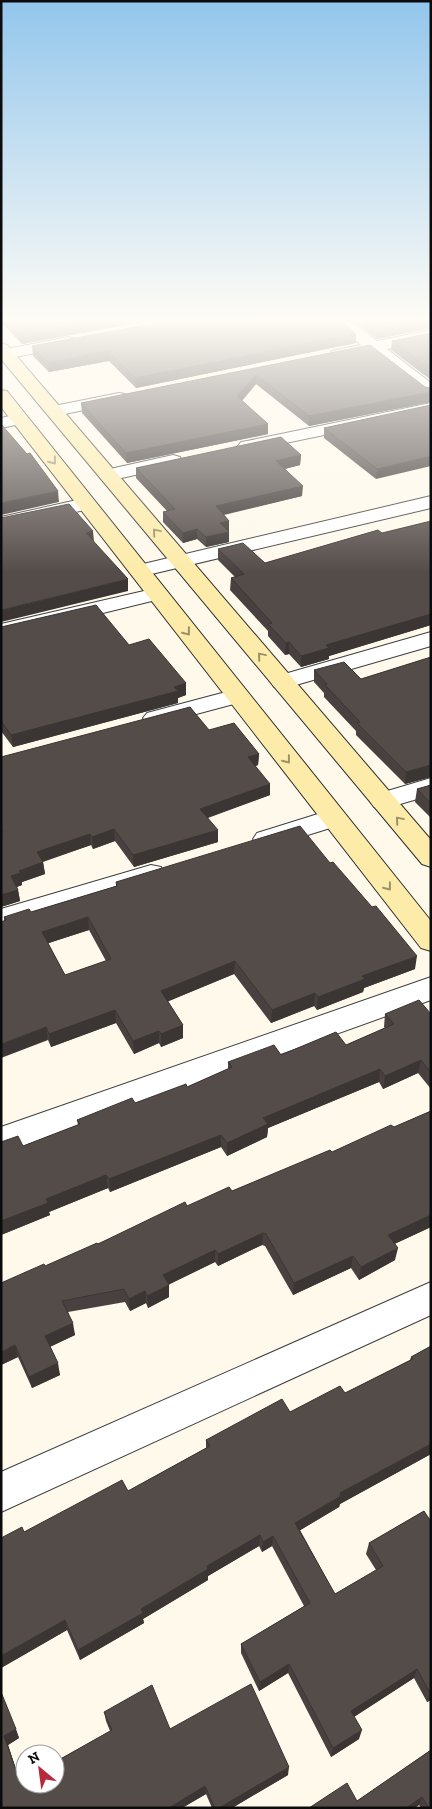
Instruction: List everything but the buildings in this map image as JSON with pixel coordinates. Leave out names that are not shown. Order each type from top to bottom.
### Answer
[{"type":"main road","points":[[4,404],[10,421],[86,504],[431,941]]},
{"type":"main road","points":[[49,404],[431,858]]},
{"type":"street","points":[[54,411],[86,404]]},
{"type":"street","points":[[225,450],[431,408]]},
{"type":"street","points":[[108,475],[186,458]]},
{"type":"street","points":[[139,571],[431,502]]},
{"type":"street","points":[[1,523],[86,504]]},
{"type":"street","points":[[1,631],[157,594]]},
{"type":"street","points":[[282,682],[431,639]]},
{"type":"street","points":[[133,724],[237,696]]},
{"type":"street","points":[[383,801],[431,786]]},
{"type":"street","points":[[239,847],[334,818]]},
{"type":"street","points":[[1,919],[172,867]]},
{"type":"street","points":[[1,1141],[431,988]]},
{"type":"street","points":[[1,1492],[431,1298]]}]
